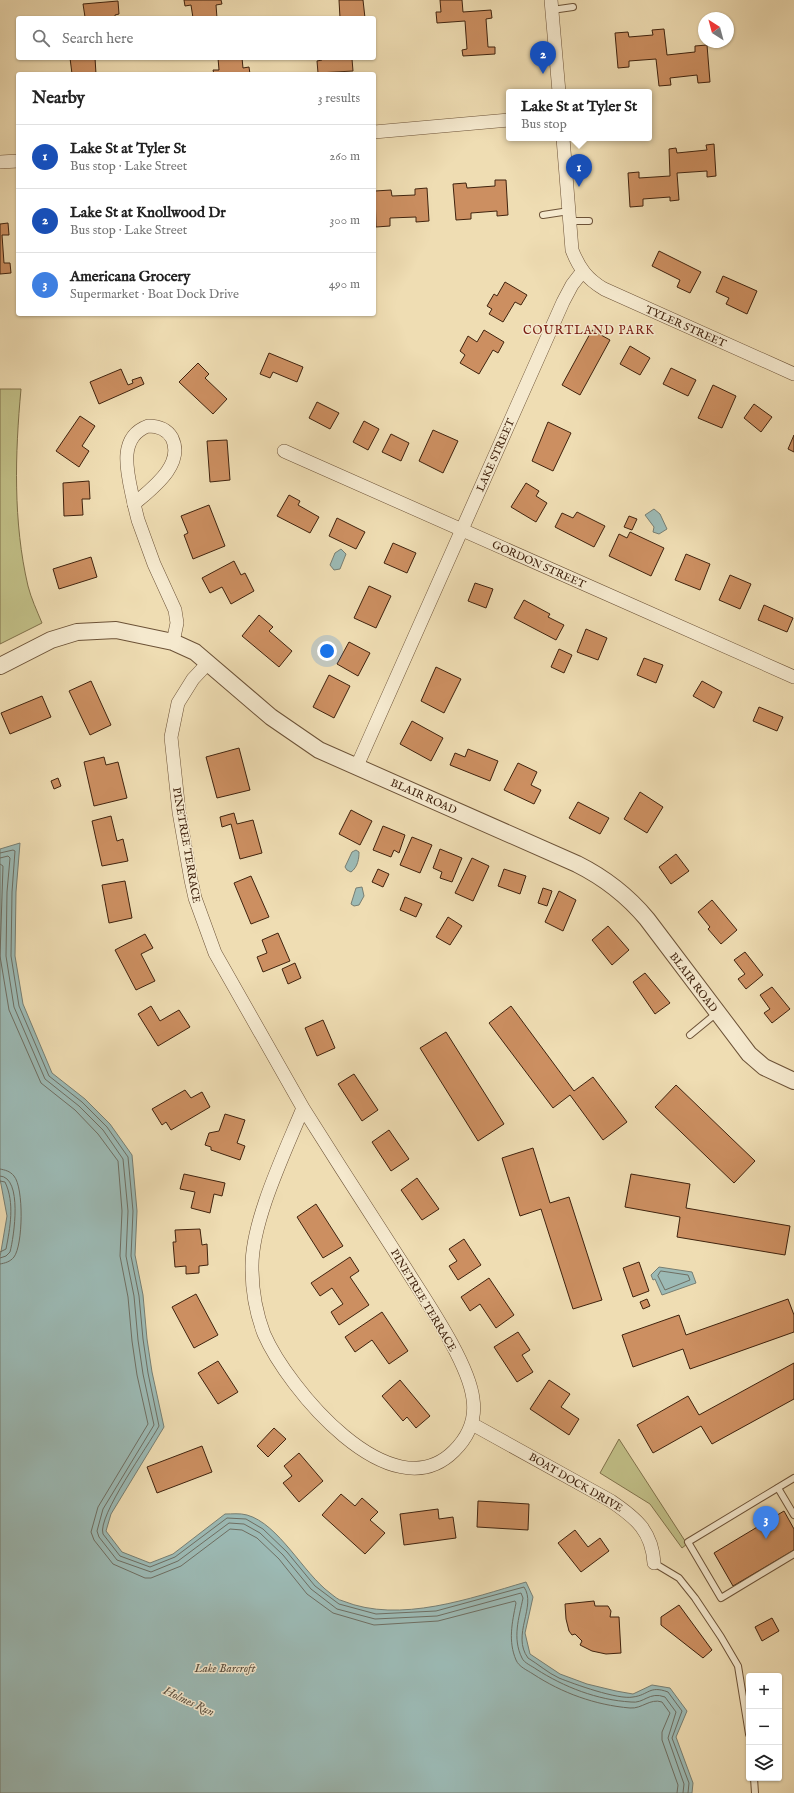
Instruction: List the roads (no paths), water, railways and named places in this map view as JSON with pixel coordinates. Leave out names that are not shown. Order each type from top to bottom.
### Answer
[{"type":"street","points":[[552,5],[559,89]]},
{"type":"street","points":[[376,132],[506,120]]},
{"type":"street","points":[[563,141],[572,250],[582,272]]},
{"type":"street","points":[[0,162],[16,161]]},
{"type":"street","name":"TYLER STREET","points":[[582,272],[592,282],[604,289],[794,374]]},
{"type":"street","name":"LAKE STREET","points":[[357,766],[563,302],[582,272]]},
{"type":"street","points":[[134,504],[165,474],[174,458],[174,444],[171,436],[165,430],[156,426],[148,426],[139,430],[130,442],[126,454],[134,504],[138,520],[154,564],[175,610],[177,623],[173,642]]},
{"type":"street","name":"GORDON STREET","points":[[284,451],[794,677]]},
{"type":"street","name":"BLAIR ROAD","points":[[0,666],[51,640],[77,632],[116,630],[173,642],[195,652],[296,736],[319,750],[577,864],[613,885],[632,902],[647,919],[749,1054],[764,1067],[794,1080]]},
{"type":"street","name":"PINETREE TERRACE","points":[[208,663],[193,679],[178,703],[170,737],[179,812],[195,898],[215,953],[303,1108],[433,1312],[460,1361],[470,1384],[473,1400],[472,1424],[460,1444],[448,1457],[436,1464],[421,1468],[406,1468],[390,1464],[360,1448],[338,1430],[301,1393],[286,1374],[264,1333],[253,1291],[252,1266],[261,1218],[303,1108]]},
{"type":"street","name":"BOAT DOCK DRIVE","points":[[472,1424],[611,1501],[633,1516],[643,1527],[650,1541],[654,1563]]},
{"type":"lane","points":[[552,5],[573,7]]},
{"type":"lane","points":[[543,215],[570,216],[589,220]]},
{"type":"lane","points":[[690,1035],[718,1012]]},
{"type":"lane","points":[[794,1478],[688,1542],[721,1598],[794,1554]]},
{"type":"lane","points":[[778,1488],[794,1515]]},
{"type":"lane","points":[[654,1563],[679,1578],[695,1598],[721,1636],[738,1666],[746,1715]]},
{"type":"lane","points":[[754,1781],[755,1793]]},
{"type":"water","points":[[654,509],[660,514],[667,529],[659,534],[653,532],[654,527],[645,515]]},
{"type":"water","points":[[341,549],[346,554],[340,569],[334,570],[330,565],[335,553]]},
{"type":"water","name":"Lake Barcroft","points":[[20,843],[16,892],[15,956],[23,1004],[52,1073],[85,1099],[110,1124],[132,1155],[137,1211],[135,1255],[143,1295],[152,1372],[164,1427],[111,1514],[106,1531],[122,1552],[150,1563],[173,1554],[225,1514],[247,1515],[259,1520],[270,1528],[310,1574],[335,1597],[365,1607],[388,1610],[435,1606],[482,1595],[526,1582],[533,1597],[525,1633],[530,1654],[560,1674],[587,1684],[633,1694],[652,1685],[670,1688],[687,1711],[676,1737],[693,1783],[692,1793],[0,1793],[0,1257],[7,1216],[0,1179],[0,849]]},
{"type":"water","points":[[356,850],[359,852],[357,865],[351,872],[345,867],[352,852]]},
{"type":"water","points":[[362,887],[364,896],[359,905],[354,906],[351,904],[356,888]]},
{"type":"water","points":[[659,1267],[692,1272],[696,1283],[662,1295],[655,1279],[653,1280],[651,1275]]},
{"type":"place","name":"Lake St at Knollwood Dr","points":[[543,74]]},
{"type":"place","name":"Lake St at Tyler St","points":[[579,187]]},
{"type":"place","name":"Americana Grocery","points":[[766,1539]]},
{"type":"district","name":"COURTLAND PARK","points":[[589,330]]},
{"type":"water label","name":"Holmes Run","points":[[189,1701]]}]
